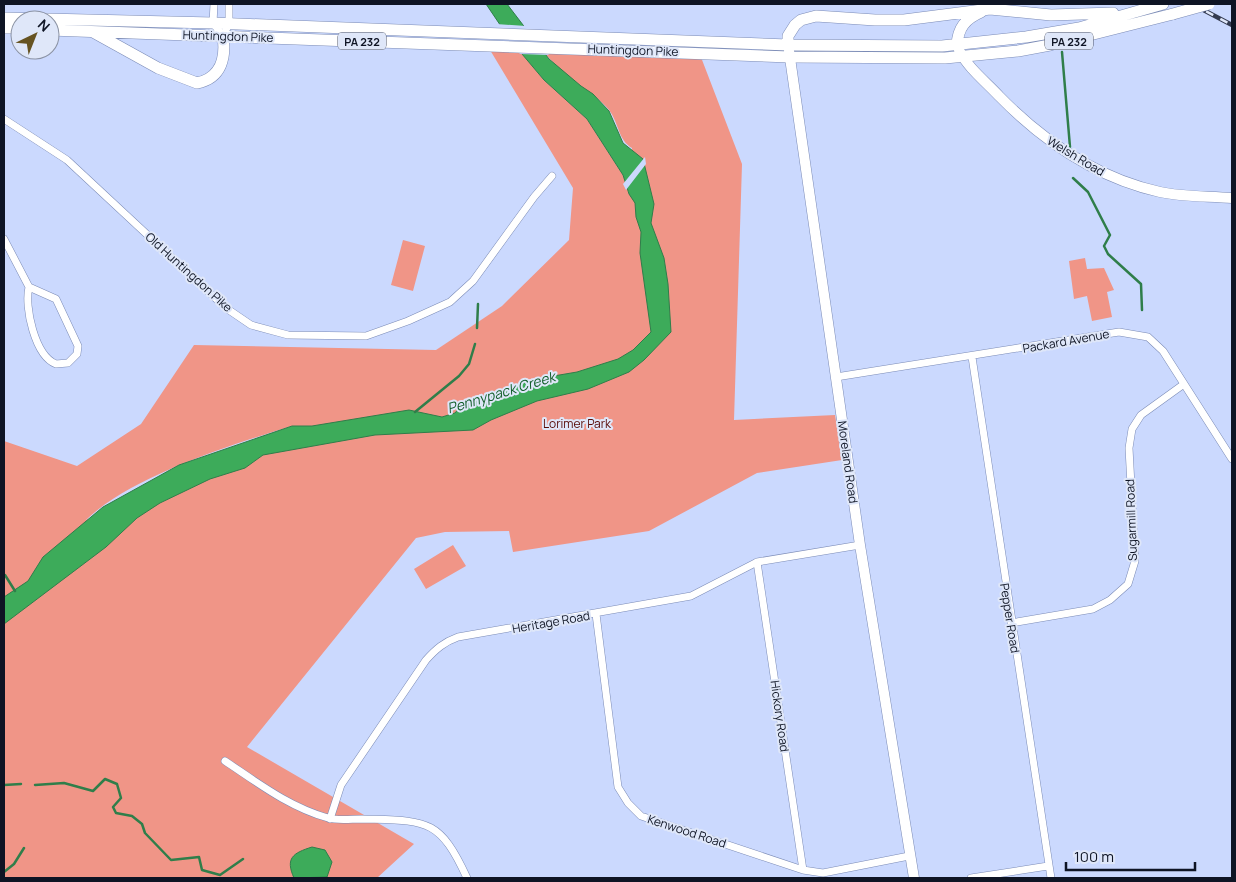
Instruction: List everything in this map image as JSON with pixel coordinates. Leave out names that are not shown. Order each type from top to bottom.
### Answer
[{"type":"main road","name":"Huntingdon Pike","points":[[60,30],[757,54],[789,51],[957,45],[1079,28],[1161,4]]},
{"type":"main road","name":"Huntingdon Pike","points":[[4,18],[212,22],[717,41],[765,44],[789,51],[963,57],[1050,46],[1209,4]]},
{"type":"main road","points":[[789,51],[788,36],[795,25],[801,20],[816,16],[904,20],[990,9],[1077,16],[1138,11]]},
{"type":"main road","points":[[957,45],[958,34],[967,20],[990,9]]},
{"type":"main road","points":[[91,31],[158,68],[198,83],[212,76],[222,65],[225,58],[223,36]]},
{"type":"street","points":[[214,4],[212,22],[223,36],[228,24],[229,4]]},
{"type":"street","name":"Welsh Road","points":[[957,45],[963,57],[1014,111],[1047,139],[1097,170],[1124,181],[1161,192],[1232,198]]},
{"type":"street","name":"Moreland Road","points":[[789,51],[860,545],[914,878]]},
{"type":"street","name":"Old Huntingdon Pike","points":[[4,119],[67,160],[226,308],[251,324],[288,335],[366,336],[450,302],[473,281],[534,197],[552,176]]},
{"type":"street","points":[[4,239],[29,287],[29,320],[46,356],[56,364],[68,363],[77,354],[78,346],[60,303],[53,296],[29,287]]},
{"type":"street","name":"Packard Avenue","points":[[836,377],[972,357],[1119,332],[1148,338],[1163,351],[1232,459]]},
{"type":"street","name":"Pepper Road","points":[[972,357],[1051,878]]},
{"type":"street","name":"Sugarmill Road","points":[[1011,623],[1093,609],[1110,600],[1128,584],[1135,561],[1129,448],[1132,430],[1141,416],[1184,384]]},
{"type":"street","name":"Heritage Road","points":[[330,819],[341,785],[435,650],[447,641],[458,637],[691,596],[757,562],[860,545]]},
{"type":"street","name":"Hickory Road","points":[[757,562],[803,870]]},
{"type":"street","name":"Kenwood Road","points":[[596,614],[618,787],[628,803],[641,816],[803,870],[823,873],[909,856]]},
{"type":"street","points":[[224,761],[296,808],[330,819],[406,820],[432,827],[444,836],[454,850],[467,878]]},
{"type":"street","points":[[971,878],[1048,866]]},
{"type":"green space","name":"Lorimer Park","points":[[487,45],[516,46],[544,80],[587,119],[623,175],[629,194],[632,148],[624,141],[609,110],[563,72],[539,47],[699,52],[742,164],[734,420],[835,415],[842,460],[757,473],[649,531],[513,552],[509,531],[445,532],[416,538],[247,747],[414,844],[377,878],[4,878],[4,441],[77,466],[141,424],[194,345],[436,350],[502,306],[569,240],[573,188]],"holes":[[[292,426],[86,520],[105,504],[155,476],[212,452]]]},
{"type":"green space","points":[[403,240],[425,246],[413,291],[391,285]]},
{"type":"green space","points":[[1085,258],[1087,269],[1104,268],[1114,290],[1107,292],[1112,317],[1092,321],[1087,296],[1074,299],[1069,261]]},
{"type":"green space","points":[[453,545],[466,566],[426,589],[414,569]]},
{"type":"water","name":"Pennypack Creek","points":[[486,4],[507,4],[549,59],[593,94],[609,111],[623,143],[643,159],[654,204],[651,223],[664,258],[668,284],[671,332],[644,360],[629,372],[588,389],[537,401],[491,420],[473,430],[375,435],[263,455],[245,468],[210,479],[160,503],[137,518],[106,547],[4,624],[4,597],[28,581],[43,557],[103,507],[179,465],[292,426],[312,426],[409,410],[442,417],[455,413],[464,402],[536,379],[577,372],[618,359],[633,350],[651,332],[640,253],[641,232],[636,217],[635,203],[629,194],[623,175],[587,119],[544,80],[511,41]]},
{"type":"water","points":[[312,847],[325,850],[332,862],[327,877],[294,878],[290,866],[292,857]]},
{"type":"pier","points":[[496,24],[526,26],[549,55],[520,54]]},
{"type":"pier","points":[[645,157],[646,164],[626,190],[623,184]]},
{"type":"waterway","points":[[1062,52],[1070,147]]},
{"type":"waterway","points":[[1073,178],[1088,192],[1110,235],[1104,246],[1108,254],[1141,284],[1142,310]]},
{"type":"waterway","points":[[477,328],[478,304]]},
{"type":"waterway","points":[[415,412],[459,376],[469,364],[475,344]]},
{"type":"waterway","points":[[5,575],[15,591]]},
{"type":"waterway","points":[[35,785],[64,783],[93,791],[105,779],[117,784],[121,798],[113,807],[116,813],[132,816],[142,824],[145,833],[171,860],[199,857],[202,870],[220,875],[243,859]]},
{"type":"waterway","points":[[4,785],[21,784]]},
{"type":"waterway","points":[[4,872],[14,864],[24,848]]},
{"type":"railway","points":[[1192,4],[1232,25]]}]
